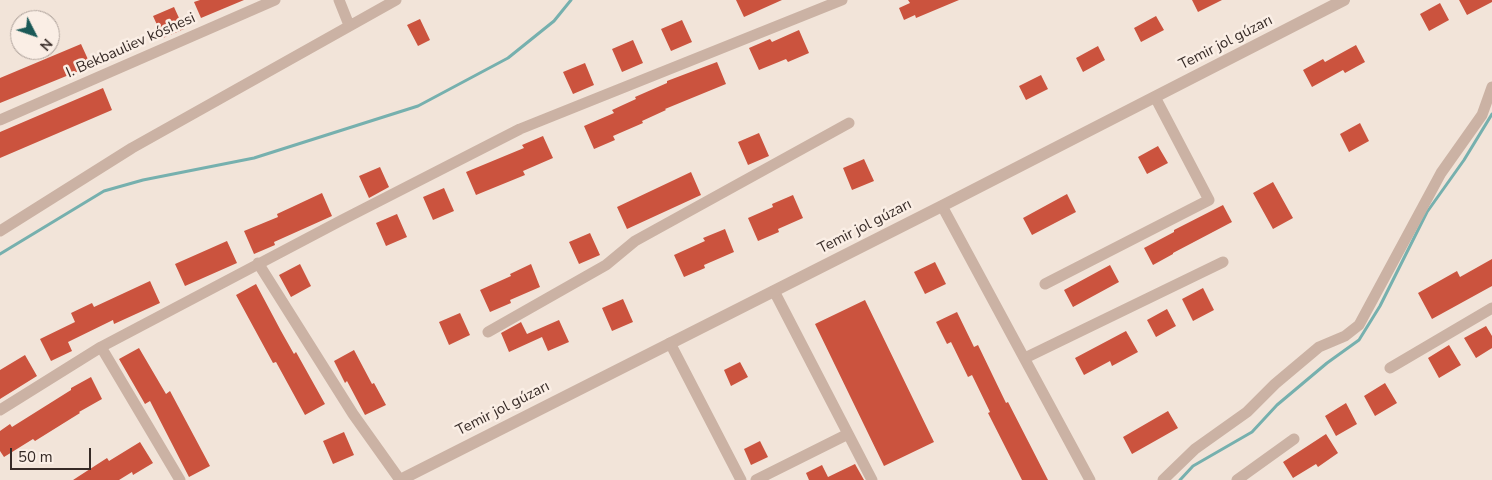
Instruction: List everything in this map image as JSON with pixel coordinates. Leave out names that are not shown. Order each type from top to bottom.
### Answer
[{"type":"street","name":"I. Bekbauliev kóshesi","points":[[0,120],[275,0]]},
{"type":"street","points":[[339,0],[349,25]]},
{"type":"street","points":[[0,231],[132,148],[396,0]]},
{"type":"street","points":[[0,410],[101,347],[520,129],[842,0]]},
{"type":"street","name":"Temir jol gúzarı","points":[[400,480],[1344,0]]},
{"type":"street","points":[[1163,480],[1195,449],[1247,412],[1275,384],[1319,347],[1346,336],[1359,324],[1440,173],[1482,115],[1492,87]]},
{"type":"street","points":[[1045,284],[1209,200],[1155,97]]},
{"type":"street","points":[[488,332],[606,265],[635,241],[849,123]]},
{"type":"street","points":[[942,206],[1090,480]]},
{"type":"street","points":[[1025,358],[1223,262]]},
{"type":"street","points":[[258,264],[353,414],[400,480]]},
{"type":"street","points":[[774,290],[872,480]]},
{"type":"street","points":[[1390,368],[1492,308]]},
{"type":"street","points":[[670,343],[741,480]]},
{"type":"street","points":[[101,347],[180,480]]},
{"type":"street","points":[[756,480],[848,434]]},
{"type":"street","points":[[1237,480],[1294,440]]},
{"type":"building","points":[[200,0],[244,0],[201,18],[194,2]]},
{"type":"building","points":[[736,0],[782,0],[744,17]]},
{"type":"building","points":[[908,0],[959,0],[916,18],[915,15],[904,20],[899,8],[910,3]]},
{"type":"building","points":[[1192,0],[1222,0],[1198,12]]},
{"type":"building","points":[[1459,0],[1492,0],[1492,2],[1467,15]]},
{"type":"building","points":[[1440,3],[1449,20],[1429,31],[1420,14]]},
{"type":"building","points":[[174,7],[184,29],[163,38],[153,16]]},
{"type":"building","points":[[1156,16],[1164,30],[1141,42],[1134,28]]},
{"type":"building","points":[[420,19],[430,40],[418,46],[407,25]]},
{"type":"building","points":[[682,20],[692,42],[671,51],[661,29]]},
{"type":"building","points":[[799,30],[809,53],[788,62],[786,59],[759,70],[749,48],[770,39],[772,42]]},
{"type":"building","points":[[633,40],[643,63],[622,72],[612,49]]},
{"type":"building","points":[[81,44],[91,66],[0,103],[0,78],[43,60],[60,60],[60,53]]},
{"type":"building","points":[[1356,45],[1365,62],[1345,73],[1343,70],[1312,87],[1303,70],[1323,59],[1325,62]]},
{"type":"building","points":[[1098,46],[1105,60],[1083,72],[1076,58]]},
{"type":"building","points":[[717,62],[726,84],[665,109],[642,121],[643,123],[613,136],[615,140],[594,149],[584,126],[614,113],[612,110],[636,99],[635,97],[667,83],[667,81]]},
{"type":"building","points":[[585,63],[594,85],[573,94],[563,72]]},
{"type":"building","points":[[1041,75],[1048,89],[1026,100],[1019,86]]},
{"type":"building","points":[[103,88],[112,110],[0,158],[0,132]]},
{"type":"building","points":[[1360,123],[1369,141],[1349,152],[1340,134]]},
{"type":"building","points":[[759,133],[769,156],[748,165],[738,142]]},
{"type":"building","points":[[543,136],[553,158],[523,171],[525,175],[476,195],[466,172],[524,148],[522,145]]},
{"type":"building","points":[[1158,146],[1168,163],[1147,174],[1138,157]]},
{"type":"building","points":[[864,159],[874,181],[852,190],[843,168]]},
{"type":"building","points":[[380,167],[389,187],[369,198],[359,176]]},
{"type":"building","points":[[691,172],[701,195],[627,229],[617,207]]},
{"type":"building","points":[[1273,182],[1293,218],[1273,229],[1253,193]]},
{"type":"building","points":[[444,188],[454,211],[433,220],[423,197]]},
{"type":"building","points":[[322,193],[332,216],[274,242],[275,245],[254,254],[244,231],[278,217],[277,214]]},
{"type":"building","points":[[1067,194],[1076,212],[1032,235],[1023,218]]},
{"type":"building","points":[[793,195],[803,218],[778,229],[779,232],[758,241],[748,218],[773,207],[772,204]]},
{"type":"building","points":[[1223,205],[1232,222],[1153,265],[1144,248]]},
{"type":"building","points":[[397,214],[407,237],[386,246],[376,223]]},
{"type":"building","points":[[725,229],[734,252],[704,265],[705,268],[684,277],[674,255],[705,241],[703,238]]},
{"type":"building","points":[[590,233],[600,255],[579,264],[569,242]]},
{"type":"building","points":[[227,241],[237,263],[185,286],[175,264]]},
{"type":"building","points":[[1492,259],[1492,286],[1432,319],[1418,293],[1457,271],[1460,277]]},
{"type":"building","points":[[935,262],[946,284],[925,294],[914,272]]},
{"type":"building","points":[[300,264],[311,286],[291,297],[279,275]]},
{"type":"building","points":[[531,264],[540,287],[510,300],[511,303],[490,312],[480,290],[511,276],[510,274]]},
{"type":"building","points":[[1110,265],[1119,282],[1073,307],[1064,290]]},
{"type":"building","points":[[150,281],[160,303],[114,324],[113,320],[68,342],[72,351],[51,361],[40,339],[75,322],[71,313],[92,303],[94,307]]},
{"type":"building","points":[[256,284],[294,354],[296,352],[325,404],[305,415],[276,362],[273,363],[236,295]]},
{"type":"building","points":[[1203,288],[1214,310],[1193,321],[1182,299]]},
{"type":"building","points":[[623,299],[633,322],[612,331],[602,308]]},
{"type":"building","points":[[865,300],[934,442],[884,466],[815,324]]},
{"type":"building","points":[[1167,309],[1176,326],[1156,337],[1147,320]]},
{"type":"building","points":[[957,312],[974,347],[978,345],[1006,403],[1008,402],[1048,480],[1022,480],[988,413],[990,412],[972,375],[968,377],[951,342],[947,344],[936,322]]},
{"type":"building","points":[[460,313],[470,335],[449,345],[439,322]]},
{"type":"building","points":[[559,320],[569,342],[548,351],[542,337],[509,352],[501,333],[521,322],[527,334]]},
{"type":"building","points":[[1486,326],[1492,336],[1492,348],[1476,358],[1464,338]]},
{"type":"building","points":[[1126,331],[1138,352],[1112,366],[1110,361],[1084,375],[1075,358]]},
{"type":"building","points":[[1449,345],[1461,365],[1439,378],[1428,358]]},
{"type":"building","points":[[139,348],[166,394],[170,391],[210,466],[189,477],[150,401],[145,404],[119,359]]},
{"type":"building","points":[[354,350],[372,384],[374,383],[386,405],[365,415],[334,361]]},
{"type":"building","points":[[25,355],[37,376],[0,399],[0,370]]},
{"type":"building","points":[[740,362],[748,377],[731,386],[724,370]]},
{"type":"building","points":[[91,377],[102,399],[35,441],[33,439],[4,457],[0,451],[0,431],[10,424],[12,427]]},
{"type":"building","points":[[1385,383],[1397,403],[1375,416],[1364,396]]},
{"type":"building","points":[[1346,403],[1357,424],[1336,436],[1325,416]]},
{"type":"building","points":[[1168,411],[1178,428],[1132,454],[1123,437]]},
{"type":"building","points":[[344,432],[354,455],[333,464],[323,441]]},
{"type":"building","points":[[1326,434],[1338,453],[1318,467],[1316,464],[1293,478],[1283,462]]},
{"type":"building","points":[[760,441],[768,457],[751,465],[744,449]]},
{"type":"building","points":[[140,442],[153,463],[133,475],[132,472],[119,480],[73,480],[107,458],[109,461]]},
{"type":"building","points":[[855,464],[864,480],[809,480],[806,473],[822,465],[828,477]]},
{"type":"waterway","points":[[0,254],[104,191],[143,180],[254,158],[418,106],[508,58],[554,21],[571,0]]},
{"type":"waterway","points":[[1180,480],[1193,466],[1252,432],[1277,405],[1327,363],[1359,340],[1380,306],[1427,212],[1464,160],[1492,114]]}]
